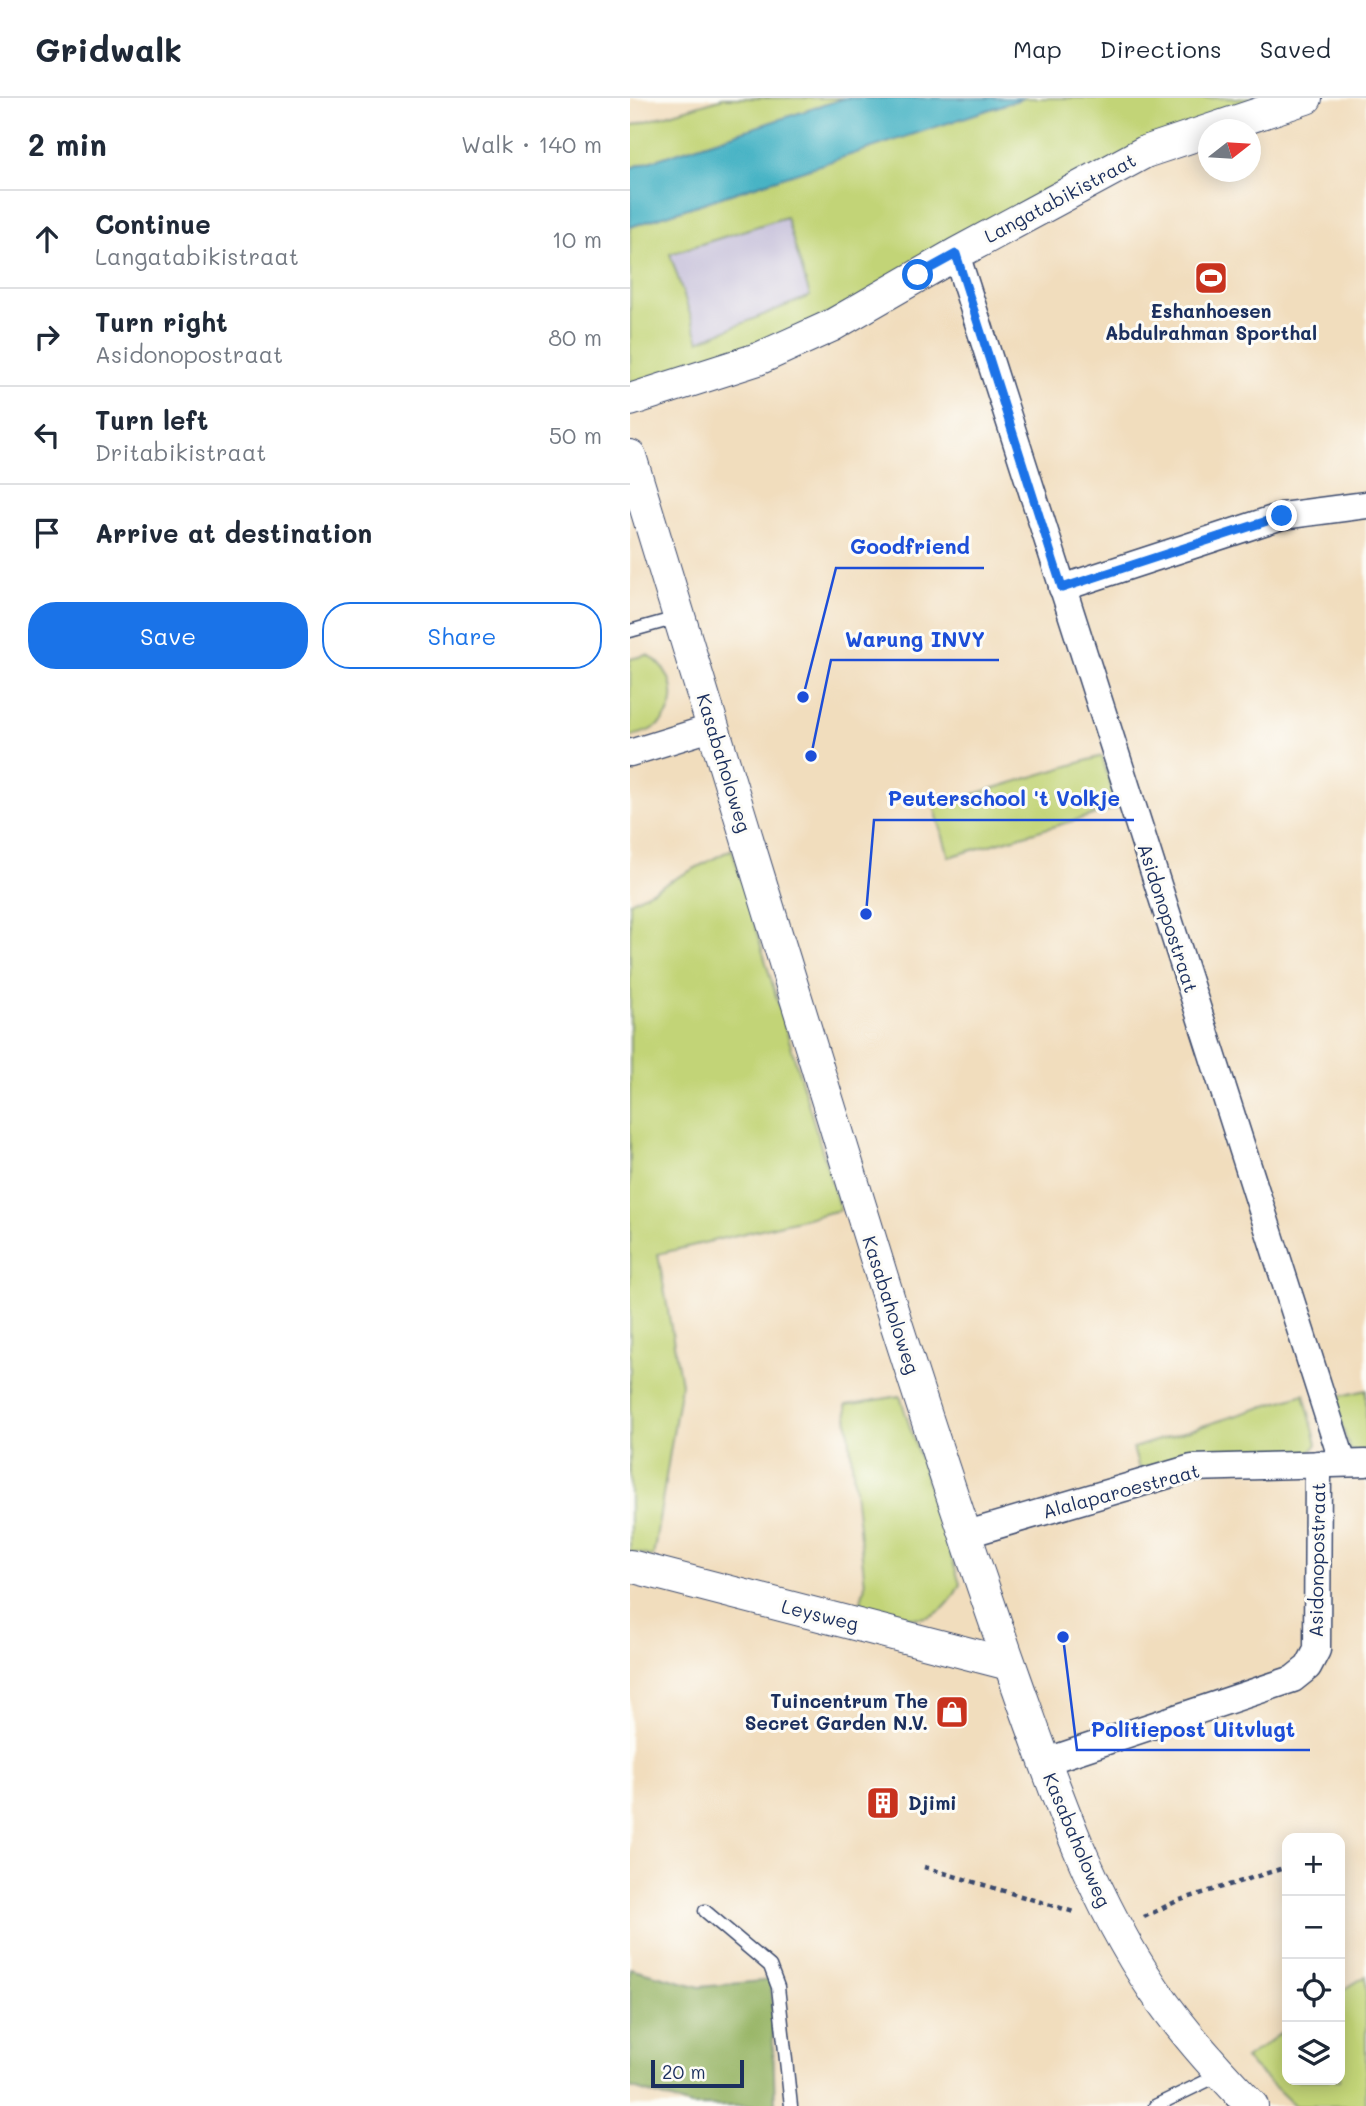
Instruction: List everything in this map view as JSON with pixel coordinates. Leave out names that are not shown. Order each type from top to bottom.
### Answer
[{"type":"street","name":"Langatabikistraat","points":[[630,400],[758,359],[831,326],[956,254],[1145,152],[1306,98]]},
{"type":"street","name":"Asidonopostraat","points":[[956,254],[1342,1463],[1317,1650],[1308,1668],[1293,1679],[1044,1762]]},
{"type":"street","name":"Kasabaholoweg","points":[[630,456],[638,507],[680,617],[842,1151],[964,1535],[1044,1762],[1083,1863],[1113,1921],[1155,1991],[1221,2074],[1252,2106]]},
{"type":"street","points":[[1062,588],[1282,516],[1366,505]]},
{"type":"street","points":[[630,752],[714,727]]},
{"type":"street","name":"Alalaparoestraat","points":[[964,1535],[1192,1468],[1342,1463]]},
{"type":"street","name":"Leysweg","points":[[630,1566],[1009,1664]]},
{"type":"lane","points":[[630,631],[680,617]]},
{"type":"lane","points":[[705,1911],[770,1966],[778,1987],[791,2106]]},
{"type":"lane","points":[[1156,2106],[1221,2074]]},
{"type":"path","points":[[924,1867],[1071,1913],[1113,1921],[1282,1869]]},
{"type":"shaded area","points":[[786,217],[810,296],[699,342],[670,254]]},
{"type":"green space","points":[[723,98],[845,98],[630,168],[630,126]]},
{"type":"green space","points":[[1024,98],[1264,98],[1222,119],[1198,119],[1198,131],[785,335],[630,385],[630,227]],"holes":[[[786,217],[810,296],[699,341],[670,254]]]},
{"type":"green space","points":[[647,655],[664,669],[669,678],[672,688],[670,709],[656,727],[630,737],[630,659]]},
{"type":"green space","points":[[1102,756],[1117,808],[949,857],[934,806]]},
{"type":"green space","points":[[732,849],[840,1210],[658,1254],[681,1384],[653,1557],[630,1551],[630,902]]},
{"type":"green space","points":[[1366,1390],[1366,1451],[1350,1451],[1333,1398]]},
{"type":"green space","points":[[1304,1394],[1317,1444],[1309,1454],[1185,1457],[1139,1469],[1133,1448]]},
{"type":"green space","points":[[900,1396],[960,1584],[941,1611],[918,1618],[860,1605],[865,1585],[846,1405]]},
{"type":"green space","points":[[630,1968],[700,1987],[771,1980],[775,2106],[691,2106],[630,2087]]},
{"type":"green space","points":[[1366,1976],[1366,2106],[1295,2106],[1245,2059],[1282,2033],[1282,2085],[1345,2085],[1345,1989]]},
{"type":"water","points":[[845,98],[1024,98],[630,227],[630,168]]},
{"type":"place","name":"Eshanhoesen Abdulrahman Sporthal","points":[[1211,278]]},
{"type":"place","name":"Goodfriend","points":[[803,697]]},
{"type":"place","name":"Warung INVY","points":[[811,756]]},
{"type":"place","name":"Peuterschool 't Volkje","points":[[866,914]]},
{"type":"place","name":"Politiepost Uitvlugt","points":[[1063,1637]]},
{"type":"place","name":"Tuincentrum The Secret Garden N.V.","points":[[952,1712]]},
{"type":"place","name":"Djimi","points":[[883,1803]]},
{"type":"route","points":[[918,275],[956,254],[1062,588],[1282,516]]}]
